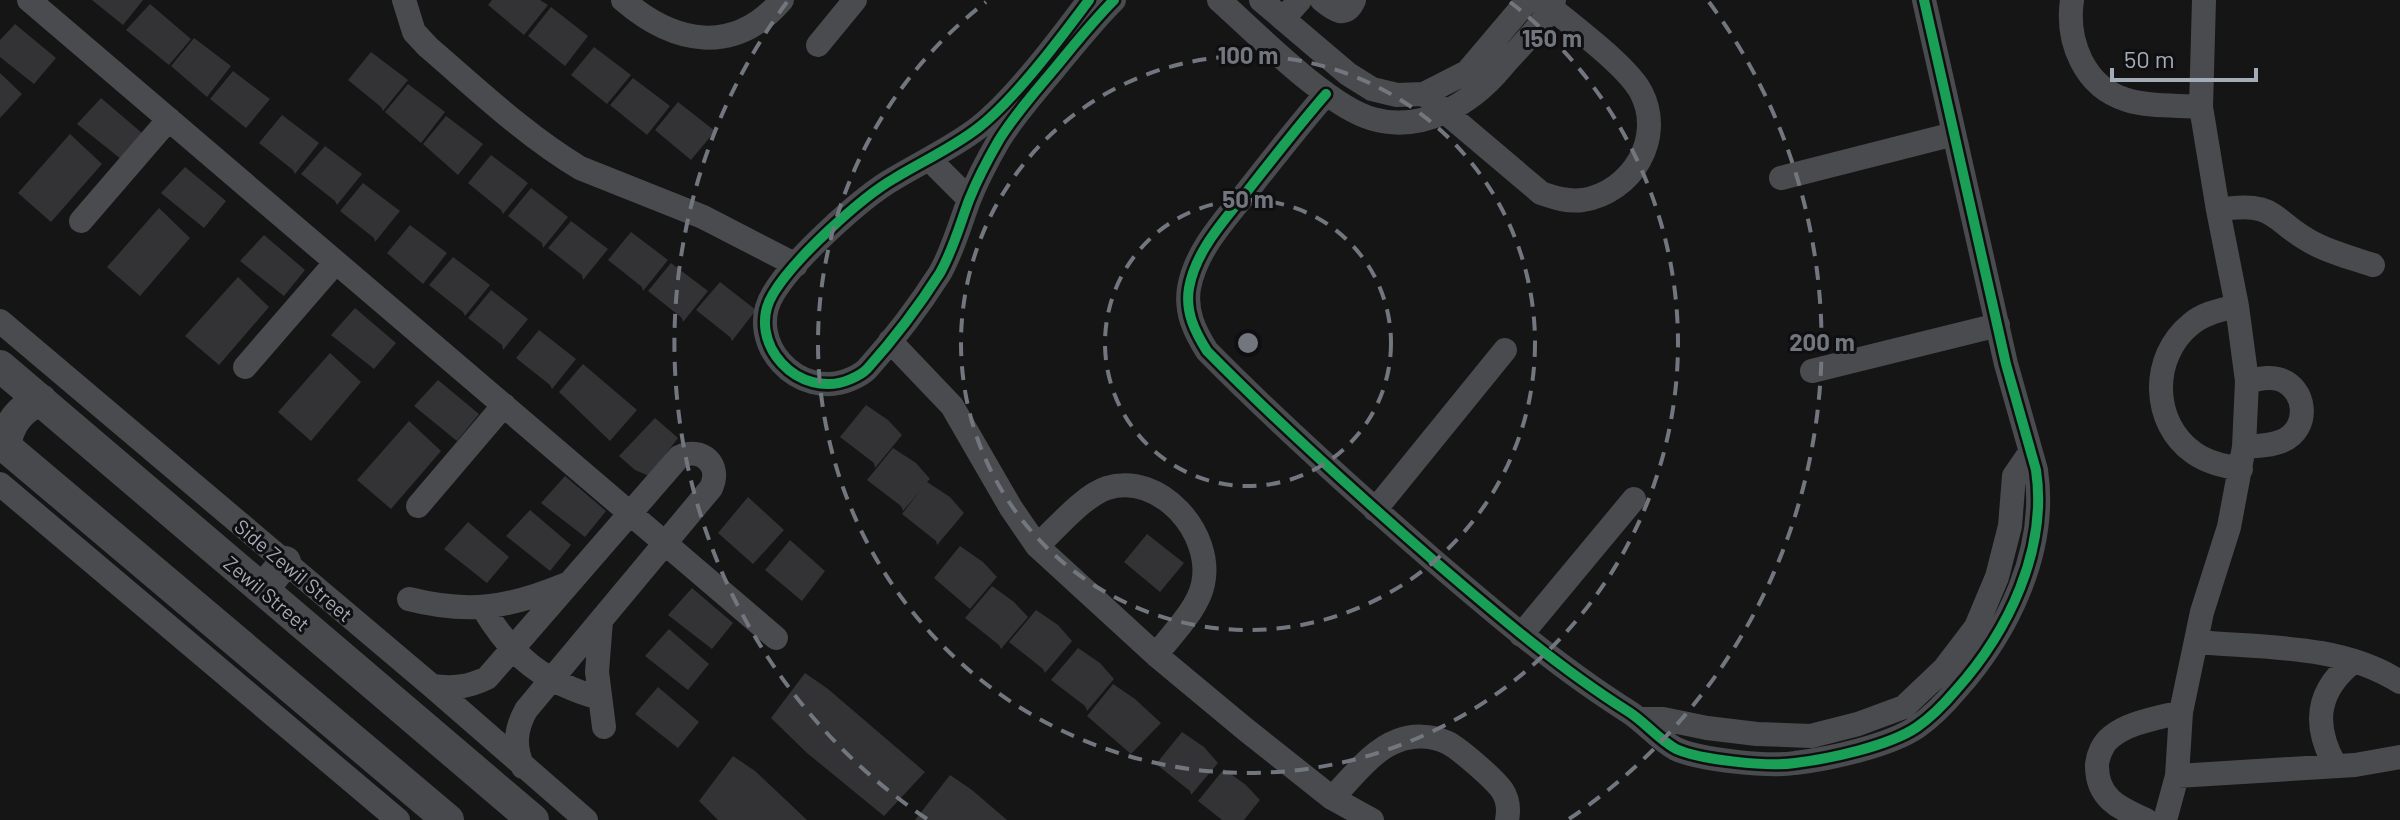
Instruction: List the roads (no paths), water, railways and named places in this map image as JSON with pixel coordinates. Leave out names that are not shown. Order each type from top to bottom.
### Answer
[{"type":"main road","name":"Zewil Street","points":[[0,366],[533,820]]},
{"type":"main road","points":[[41,400],[15,417],[6,437],[6,456],[448,820]]},
{"type":"main road","points":[[263,589],[285,562]]},
{"type":"street","points":[[29,0],[776,638]]},
{"type":"street","points":[[404,0],[414,32],[428,47],[567,160],[703,217],[796,265]]},
{"type":"street","points":[[623,0],[645,19],[671,32],[700,38],[729,35],[756,24],[782,0]]},
{"type":"street","points":[[818,45],[855,0]]},
{"type":"street","points":[[1089,0],[1004,102],[979,127],[866,197],[796,265],[771,296],[766,316],[767,336],[775,355],[788,370],[803,380],[821,385],[842,383],[863,373],[940,272],[957,236],[969,199],[1017,113],[1114,0]]},
{"type":"street","points":[[1219,0],[1341,105],[1372,119],[1397,123],[1459,107],[1485,87],[1544,2]]},
{"type":"street","points":[[1261,0],[1348,74],[1372,89],[1397,95],[1424,94],[1467,72],[1544,2]]},
{"type":"street","points":[[1283,19],[1300,0]]},
{"type":"street","points":[[1322,0],[1336,12],[1350,7],[1354,0]]},
{"type":"street","points":[[1326,94],[1205,246],[1194,269],[1189,290],[1189,312],[1195,333],[1207,351],[1375,510],[1521,635],[1603,696],[1640,719],[1657,737],[1677,749],[1700,757],[1792,764],[1849,752],[1953,694],[1981,661],[2005,625],[2033,539],[2038,488],[1924,0]]},
{"type":"street","points":[[2072,0],[2071,35],[2076,52],[2097,82],[2128,100],[2201,107]]},
{"type":"street","points":[[2165,820],[2177,776],[2181,712],[2202,612],[2229,527],[2243,458],[2247,381],[2237,306],[2201,107],[2204,0]]},
{"type":"street","points":[[1424,94],[1541,193],[1580,201],[1597,197],[1618,186],[1632,173],[1643,155],[1648,136],[1648,115],[1643,96],[1633,78],[1544,2]]},
{"type":"street","points":[[81,221],[169,119]]},
{"type":"street","points":[[1781,178],[1954,134]]},
{"type":"street","points":[[930,160],[969,199]]},
{"type":"street","points":[[2218,210],[2244,206],[2269,211],[2319,246],[2373,265]]},
{"type":"street","points":[[245,367],[336,262]]},
{"type":"street","points":[[2237,306],[2211,312],[2192,322],[2166,356],[2160,377],[2161,399],[2167,420],[2178,439],[2195,454],[2214,463],[2243,458],[2283,441],[2299,426],[2302,404],[2290,385],[2270,377],[2247,381]]},
{"type":"street","name":"Side Zewil Street","points":[[0,321],[586,820]]},
{"type":"street","points":[[1812,371],[1998,325]]},
{"type":"street","points":[[890,341],[952,406],[1011,508],[1037,546],[1156,655],[1332,798],[1372,820]]},
{"type":"street","points":[[1375,510],[1505,350]]},
{"type":"street","points":[[418,506],[504,405]]},
{"type":"street","points":[[432,686],[451,689],[470,686],[487,678],[679,457],[692,453],[706,457],[714,468],[714,482],[520,720],[516,744],[523,767]]},
{"type":"street","points":[[0,484],[398,820]]},
{"type":"street","points":[[1037,546],[1091,496],[1106,488],[1123,485],[1144,489],[1180,511],[1193,528],[1202,548],[1206,569],[1203,588],[1156,655]]},
{"type":"street","points":[[1521,635],[1634,499]]},
{"type":"street","points":[[409,599],[457,608],[483,608],[527,600],[570,583]]},
{"type":"street","points":[[483,608],[512,650],[551,680],[599,698]]},
{"type":"street","points":[[601,620],[597,672],[604,727]]},
{"type":"street","points":[[2196,642],[2313,652],[2372,667],[2400,682]]},
{"type":"street","points":[[2335,765],[2325,748],[2321,708],[2333,681],[2354,661]]},
{"type":"street","points":[[2146,820],[2105,797],[2099,785],[2098,758],[2110,737],[2181,712]]},
{"type":"street","points":[[1332,798],[1380,751],[1395,741],[1413,736],[1431,737],[1448,743],[1501,789],[1508,802],[1507,820]]},
{"type":"street","points":[[2177,776],[2375,763],[2400,757]]}]
